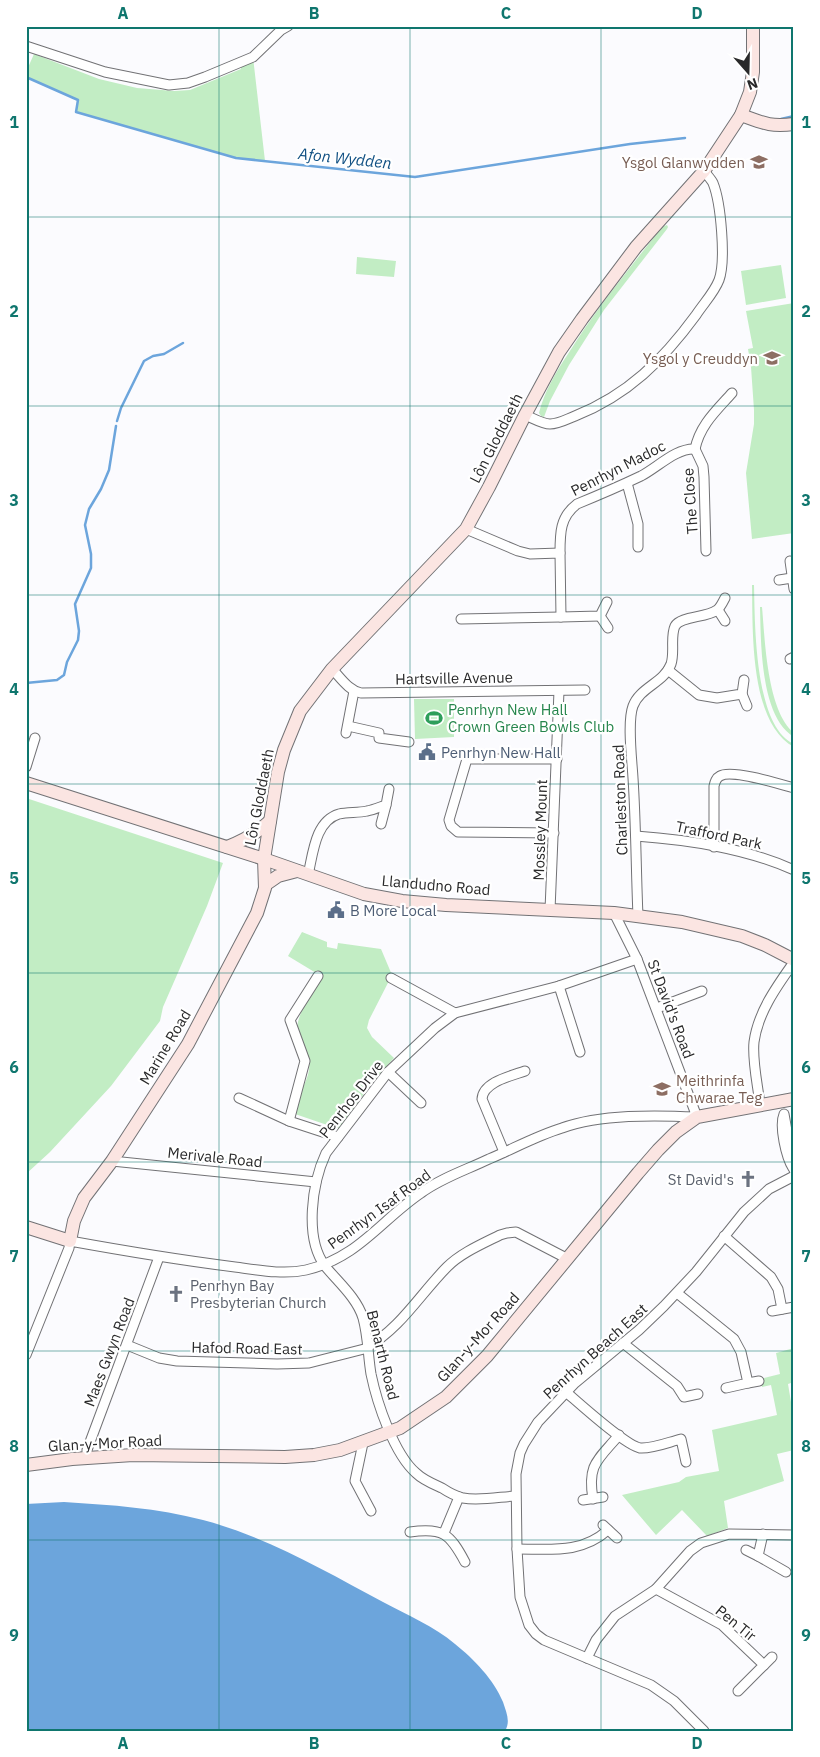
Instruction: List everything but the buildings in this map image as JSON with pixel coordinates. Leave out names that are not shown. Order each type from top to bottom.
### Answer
[{"type":"street","points":[[26,46],[105,72],[169,85],[188,83],[253,56],[281,30],[288,26]]},
{"type":"street","name":"Lôn Gloddaeth","points":[[264,859],[278,772],[291,730],[300,711],[332,669],[466,529],[490,487],[525,415],[559,352],[636,247],[704,171],[741,115],[750,92],[753,72],[753,26]]},
{"type":"street","points":[[741,115],[776,126],[794,124]]},
{"type":"street","points":[[525,415],[546,424],[553,424],[580,414],[616,395],[643,376],[666,353],[691,322],[718,282],[723,264],[717,199],[713,182],[704,171]]},
{"type":"street","points":[[695,449],[697,438],[702,428],[732,393]]},
{"type":"street","name":"Penrhyn Madoc","points":[[561,617],[560,529],[566,514],[571,508],[641,476],[679,452],[695,449]]},
{"type":"street","name":"The Close","points":[[695,449],[703,466],[706,551]]},
{"type":"street","points":[[626,482],[638,524],[638,547]]},
{"type":"street","points":[[466,529],[518,551],[530,554],[560,553]]},
{"type":"street","points":[[790,561],[794,589]]},
{"type":"street","points":[[779,580],[792,578]]},
{"type":"street","points":[[725,598],[718,610],[700,617],[681,620],[676,625],[673,632],[674,651],[668,670],[699,695],[718,698],[742,694]]},
{"type":"street","points":[[600,616],[608,602]]},
{"type":"street","points":[[718,610],[725,621]]},
{"type":"street","points":[[461,619],[600,616]]},
{"type":"street","points":[[600,616],[608,628]]},
{"type":"street","points":[[332,669],[354,691],[347,730],[379,732],[379,738],[409,742]]},
{"type":"street","name":"Charleston Road","points":[[638,916],[631,730],[632,707],[638,696],[668,670]]},
{"type":"street","points":[[744,680],[742,694],[747,706]]},
{"type":"street","name":"Hartsville Avenue","points":[[354,691],[361,693],[585,690]]},
{"type":"street","name":"Mossley Mount","points":[[550,910],[559,691]]},
{"type":"street","points":[[26,767],[35,738]]},
{"type":"street","points":[[554,833],[458,832],[451,826],[450,820],[467,759],[556,759]]},
{"type":"street","points":[[714,847],[714,786],[719,776],[742,776],[794,788]]},
{"type":"street","name":"Llandudno Road","points":[[26,783],[264,859],[364,894],[402,901],[446,905],[614,913],[682,922],[742,936],[765,945],[794,961]]},
{"type":"street","points":[[381,824],[389,789]]},
{"type":"street","points":[[265,885],[278,876],[302,873],[319,831],[330,818],[339,814],[368,811],[386,806]]},
{"type":"street","points":[[227,847],[242,842],[261,830],[270,821]]},
{"type":"street","name":"Trafford Park","points":[[636,836],[662,838],[714,847],[769,860],[794,870]]},
{"type":"street","name":"Marine Road","points":[[70,1241],[74,1221],[84,1198],[112,1161],[188,1044],[257,913],[265,885],[264,859]]},
{"type":"street","name":"St David's Road","points":[[614,913],[637,960],[697,1117]]},
{"type":"street","name":"Penrhos Drive","points":[[324,1264],[318,1254],[313,1230],[316,1182],[320,1166],[326,1153],[388,1072],[435,1028],[455,1013],[559,986],[637,960]]},
{"type":"street","points":[[760,1105],[754,1043],[763,1013],[794,961]]},
{"type":"street","points":[[289,1121],[305,1061],[290,1020],[318,976]]},
{"type":"street","points":[[391,978],[455,1013]]},
{"type":"street","points":[[559,986],[580,1052]]},
{"type":"street","points":[[656,1008],[702,991]]},
{"type":"street","points":[[504,1152],[482,1098],[483,1092],[488,1086],[520,1070]]},
{"type":"street","points":[[388,1072],[421,1103]]},
{"type":"street","points":[[239,1098],[289,1121],[338,1137]]},
{"type":"street","name":"Glan-y-Mor Road","points":[[26,1465],[133,1455],[284,1457],[314,1455],[340,1450],[389,1433],[408,1423],[446,1397],[468,1376],[487,1356],[658,1150],[676,1132],[697,1117],[760,1105],[786,1105]]},
{"type":"street","points":[[786,1105],[781,1120],[785,1146],[793,1171]]},
{"type":"street","name":"Penrhyn Isaf Road","points":[[70,1241],[159,1257],[278,1272],[296,1272],[324,1264],[353,1249],[370,1237],[422,1191],[538,1136],[586,1122],[658,1115],[697,1117]]},
{"type":"street","name":"Merivale Road","points":[[112,1161],[316,1182]]},
{"type":"street","name":"Penrhyn Beach East","points":[[704,1731],[663,1692],[651,1685],[544,1640],[529,1625],[520,1597],[516,1474],[520,1453],[538,1422],[575,1383],[624,1343],[677,1293],[744,1212],[793,1171]]},
{"type":"street","points":[[26,1227],[70,1241],[70,1248],[26,1355]]},
{"type":"street","points":[[368,1347],[386,1334],[453,1262],[500,1235],[516,1232],[568,1259]]},
{"type":"street","points":[[724,1236],[771,1276],[778,1289],[782,1309]]},
{"type":"street","name":"Maes Gwyn Road","points":[[86,1458],[87,1450],[159,1257]]},
{"type":"street","name":"Benarth Road","points":[[324,1264],[350,1295],[362,1317],[372,1375],[389,1433],[414,1472],[424,1480],[460,1497]]},
{"type":"street","points":[[677,1293],[734,1339],[742,1352],[748,1383]]},
{"type":"street","points":[[772,1311],[794,1307]]},
{"type":"street","points":[[624,1343],[677,1386],[679,1398],[698,1394]]},
{"type":"street","name":"Hafod Road East","points":[[126,1345],[159,1358],[277,1364],[309,1363],[368,1347]]},
{"type":"street","points":[[726,1388],[759,1381]]},
{"type":"street","points":[[566,1392],[619,1436],[640,1448],[680,1436],[686,1462]]},
{"type":"street","points":[[583,1500],[598,1498],[591,1472],[598,1460],[619,1436]]},
{"type":"street","points":[[363,1443],[355,1481],[371,1511]]},
{"type":"street","points":[[444,1533],[460,1497],[516,1496]]},
{"type":"street","points":[[517,1550],[578,1547],[593,1542],[606,1527],[617,1538]]},
{"type":"street","points":[[410,1532],[428,1530],[444,1533],[452,1539],[465,1562]]},
{"type":"street","points":[[587,1658],[596,1640],[615,1616],[656,1589],[690,1551],[701,1543],[729,1534],[794,1535]]},
{"type":"street","points":[[758,1556],[763,1534]]},
{"type":"street","points":[[746,1550],[786,1572]]},
{"type":"street","name":"Pen Tir","points":[[656,1589],[722,1625],[764,1665]]},
{"type":"street","points":[[738,1691],[772,1658]]},
{"type":"green space","points":[[34,54],[99,79],[137,88],[174,91],[190,90],[241,69],[241,62],[253,57],[265,161],[236,158],[76,112],[77,100],[26,77],[26,72]]},
{"type":"green space","points":[[667,225],[667,229],[604,310],[569,365],[550,401],[544,417],[541,416],[539,413],[547,390],[579,337],[637,258],[662,227]]},
{"type":"green space","points":[[357,257],[396,261],[394,277],[356,274]]},
{"type":"green space","points":[[781,265],[786,298],[746,305],[741,271]]},
{"type":"green space","name":"Ysgol y Creuddyn","points":[[794,303],[794,533],[752,539],[746,473],[754,424],[751,367],[748,349],[753,348],[746,311]]},
{"type":"green space","points":[[752,585],[754,585],[759,672],[764,696],[771,717],[781,734],[794,744],[794,747],[779,735],[769,718],[761,697],[756,674]]},
{"type":"green space","points":[[760,607],[762,607],[766,655],[773,692],[778,709],[785,723],[794,733],[794,737],[783,727],[774,713],[769,696],[762,658]]},
{"type":"green space","name":"Penrhyn New Hall Crown Green Bowls Club","points":[[414,699],[454,699],[454,737],[415,739]]},
{"type":"green space","points":[[26,798],[223,863],[207,906],[163,1007],[160,1021],[111,1086],[50,1152],[26,1174]]},
{"type":"green space","points":[[302,932],[327,942],[327,947],[337,949],[338,943],[381,949],[392,975],[369,1020],[367,1028],[372,1037],[394,1058],[374,1080],[339,1128],[295,1114],[296,1102],[309,1070],[308,1055],[298,1033],[298,1020],[321,976],[288,956]]},
{"type":"green space","points":[[794,1348],[794,1382],[788,1384],[794,1420],[794,1450],[777,1454],[784,1481],[724,1501],[728,1528],[707,1536],[682,1510],[656,1535],[622,1495],[679,1482],[686,1477],[719,1471],[712,1430],[777,1415],[771,1385],[762,1387],[760,1379],[780,1374],[776,1353]]},
{"type":"water","points":[[64,1502],[151,1510],[203,1520],[273,1545],[317,1567],[429,1626],[462,1650],[483,1670],[499,1694],[507,1716],[508,1724],[505,1731],[26,1731],[26,1504]]},
{"type":"waterway","name":"Afon Wydden","points":[[26,77],[78,100],[76,112],[236,158],[415,177],[630,144],[685,138]]},
{"type":"waterway","points":[[781,119],[794,116]]},
{"type":"waterway","points":[[117,421],[121,408],[144,361],[153,356],[164,354],[183,343]]},
{"type":"waterway","points":[[26,683],[57,680],[64,675],[67,662],[78,640],[79,631],[75,604],[91,568],[91,554],[85,525],[89,509],[101,489],[109,470],[116,426]]},
{"type":"place","name":"Ysgol Glanwydden","points":[[759,162]]},
{"type":"place","name":"Ysgol y Creuddyn","points":[[772,358]]},
{"type":"place","name":"Penrhyn New Hall Crown Green Bowls Club","points":[[434,718]]},
{"type":"place","name":"Penrhyn New Hall","points":[[427,752]]},
{"type":"place","name":"B More Local","points":[[336,910]]},
{"type":"place","name":"Meithrinfa Chwarae Teg","points":[[662,1089]]},
{"type":"place","name":"St David's","points":[[748,1179]]},
{"type":"place","name":"Penrhyn Bay Presbyterian Church","points":[[176,1294]]}]
